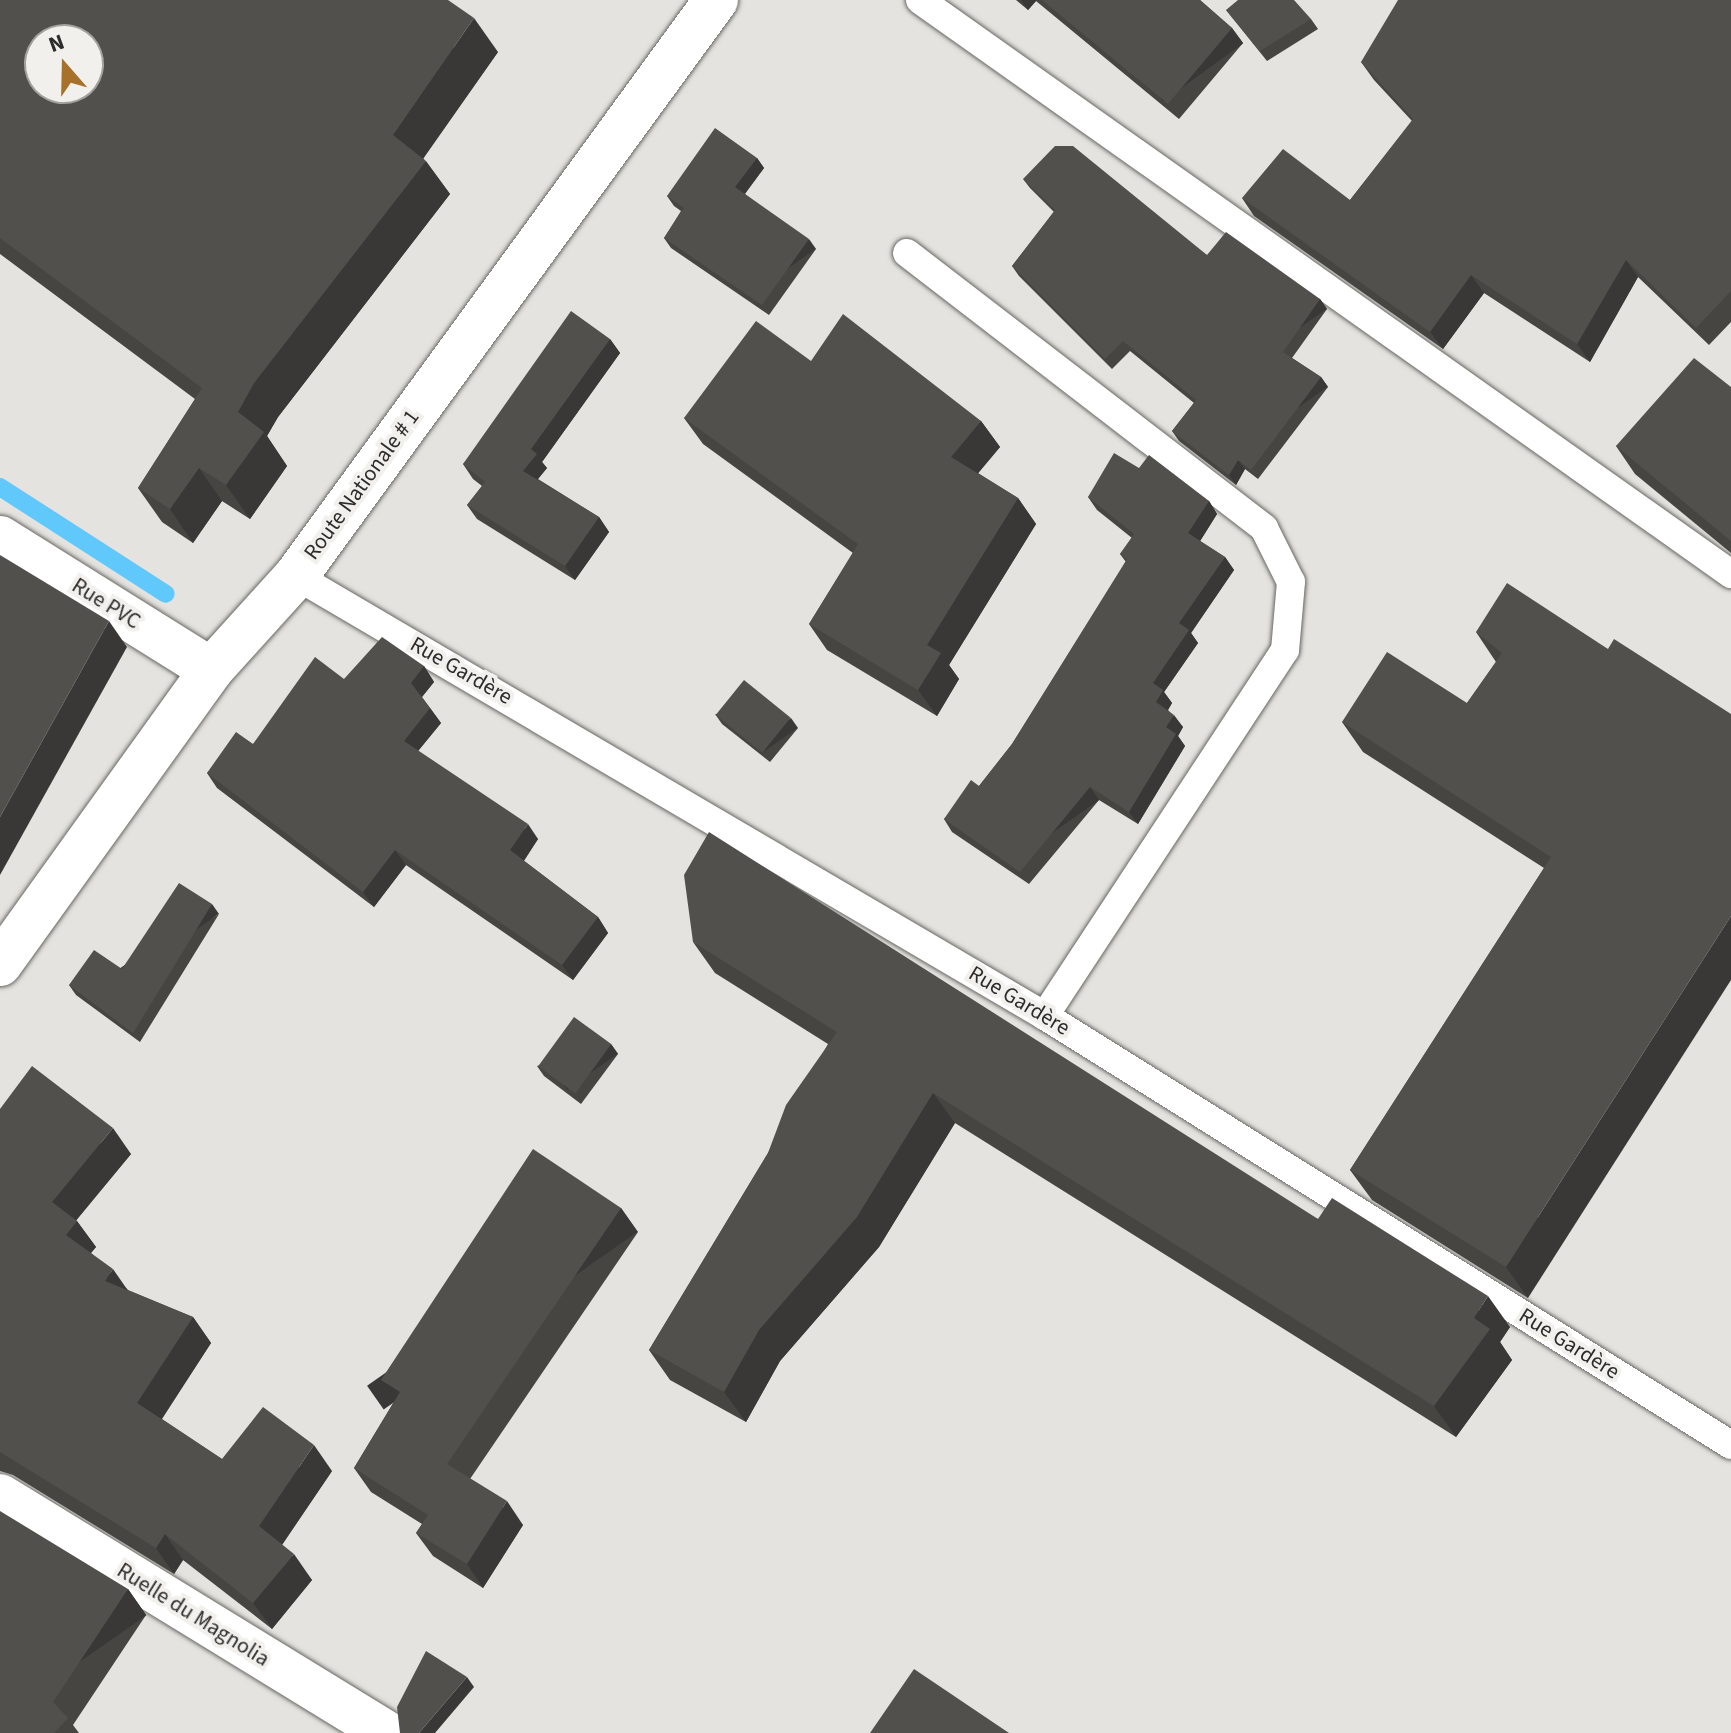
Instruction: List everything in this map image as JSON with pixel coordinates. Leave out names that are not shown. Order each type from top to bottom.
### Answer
[{"type":"main road","name":"Route Nationale # 1","points":[[0,964],[13,922],[211,670],[296,576],[716,0]]},
{"type":"main road","name":"Rue PVC","points":[[0,538],[211,670]]},
{"type":"main road","name":"Ruelle du Magnolia","points":[[0,1496],[386,1733]]},
{"type":"lane","points":[[920,0],[1731,574]]},
{"type":"lane","points":[[907,253],[1264,528],[1291,582],[1285,650],[1045,1016]]},
{"type":"lane","name":"Rue Gardère","points":[[296,576],[1045,1016],[1731,1445]]},
{"type":"building","points":[[0,0],[448,0],[474,18],[393,135],[426,161],[254,383],[238,412],[264,432],[226,485],[199,468],[170,509],[138,488],[202,388],[0,238]]},
{"type":"building","points":[[1042,0],[1200,0],[1232,28],[1168,104]]},
{"type":"building","points":[[1238,0],[1294,0],[1311,19],[1260,51],[1226,10]]},
{"type":"building","points":[[1398,0],[1731,0],[1731,291],[1696,328],[1626,260],[1577,344],[1471,275],[1430,332],[1242,198],[1283,149],[1350,200],[1413,119],[1361,62]]},
{"type":"building","points":[[715,128],[757,158],[735,187],[809,239],[762,305],[664,238],[684,208],[667,196]]},
{"type":"building","points":[[1055,146],[1073,146],[1207,255],[1226,232],[1320,299],[1283,352],[1321,377],[1251,470],[1238,460],[1229,475],[1172,431],[1196,400],[1123,341],[1105,359],[1012,266],[1055,210],[1023,179]]},
{"type":"building","points":[[571,311],[610,339],[531,449],[537,454],[523,471],[599,517],[565,566],[467,505],[485,482],[463,464]]},
{"type":"building","points":[[843,314],[981,421],[951,457],[1018,498],[927,645],[941,653],[918,690],[809,624],[858,544],[684,418],[756,321],[811,361]]},
{"type":"building","points":[[1694,358],[1731,387],[1731,541],[1616,446]]},
{"type":"building","points":[[1114,453],[1139,468],[1149,455],[1209,501],[1188,533],[1225,557],[1179,623],[1189,630],[1153,683],[1163,690],[1156,702],[1174,715],[1166,727],[1176,734],[1129,812],[1090,787],[1020,872],[944,819],[971,780],[979,786],[1012,744],[1127,559],[1120,554],[1134,534],[1088,497]]},
{"type":"building","points":[[0,555],[109,621],[0,817]]},
{"type":"building","points":[[1507,583],[1608,649],[1614,639],[1731,714],[1731,916],[1506,1267],[1350,1170],[1551,857],[1342,722],[1387,652],[1467,703],[1502,653],[1476,632]]},
{"type":"building","points":[[382,637],[424,666],[411,683],[430,708],[404,741],[528,824],[510,850],[598,917],[562,965],[395,850],[363,892],[207,773],[236,732],[253,744],[315,657],[344,679]]},
{"type":"building","points":[[744,680],[791,718],[762,753],[716,715]]},
{"type":"building","points":[[709,832],[1318,1219],[1332,1198],[1488,1296],[1474,1318],[1490,1329],[1434,1406],[933,1093],[857,1217],[759,1330],[724,1392],[649,1350],[768,1153],[786,1105],[837,1032],[693,942],[684,875]]},
{"type":"building","points":[[179,883],[212,904],[133,1033],[69,985],[94,950],[122,969]]},
{"type":"building","points":[[574,1017],[611,1044],[575,1093],[538,1066]]},
{"type":"building","points":[[32,1066],[113,1128],[52,1202],[77,1221],[66,1235],[113,1269],[105,1281],[193,1317],[137,1403],[222,1459],[263,1407],[314,1445],[259,1526],[294,1554],[253,1603],[165,1534],[156,1548],[0,1452],[0,1109]]},
{"type":"building","points":[[533,1149],[621,1208],[447,1464],[507,1501],[467,1564],[416,1533],[428,1515],[354,1468],[400,1392],[381,1380]]},
{"type":"building","points":[[0,1511],[128,1589],[53,1702],[68,1718],[54,1733],[0,1733]]},
{"type":"building","points":[[426,1651],[467,1677],[419,1733],[400,1733],[397,1707]]},
{"type":"building","points":[[914,1669],[1009,1733],[870,1733]]},
{"type":"waterway","points":[[0,487],[166,594]]}]
